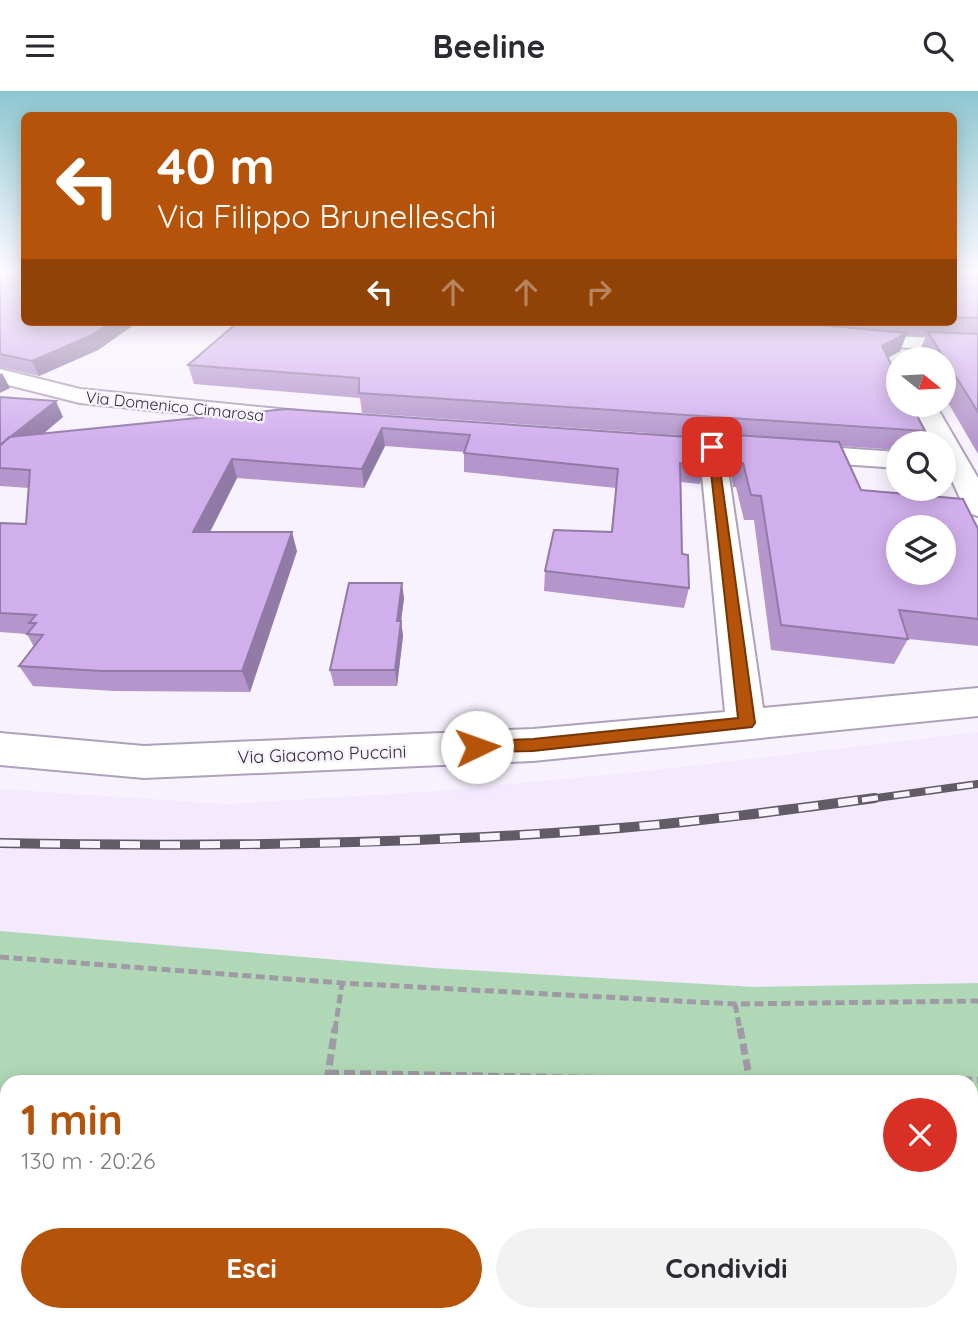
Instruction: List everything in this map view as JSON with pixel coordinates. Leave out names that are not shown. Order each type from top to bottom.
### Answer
[{"type":"street","points":[[831,338],[886,348]]},
{"type":"street","points":[[956,348],[978,346]]},
{"type":"street","name":"Via Domenico Cimarosa","points":[[0,376],[80,396],[327,420]]},
{"type":"street","points":[[931,417],[960,464],[978,507]]},
{"type":"street","points":[[629,441],[886,459]]},
{"type":"street","points":[[712,447],[746,723]]},
{"type":"street","name":"Via Giacomo Puccini","points":[[0,749],[144,762],[533,745],[978,702]]},
{"type":"path","points":[[0,957],[342,983],[735,1004],[978,1001]]},
{"type":"path","points":[[328,1075],[342,983]]},
{"type":"path","points":[[735,1004],[749,1075]]},
{"type":"shaded area","points":[[978,732],[978,983],[755,987],[434,968],[0,931],[0,789],[226,804],[437,791],[655,770]]},
{"type":"green space","points":[[0,931],[434,968],[755,987],[978,983],[978,1075],[0,1075]]},
{"type":"building","points":[[0,329],[101,329],[32,361],[0,354]]},
{"type":"building","points":[[229,329],[868,329],[907,333],[882,346],[886,354],[886,417],[918,417],[925,431],[359,393],[359,378],[188,365]]},
{"type":"building","points":[[928,332],[978,334],[978,412],[956,377],[956,347],[937,347]]},
{"type":"building","points":[[0,397],[56,401],[0,445]]},
{"type":"building","points":[[286,409],[702,438],[705,465],[680,463],[682,554],[688,555],[689,588],[545,571],[554,530],[612,532],[618,469],[464,453],[470,435],[382,428],[362,469],[232,459],[193,532],[292,532],[242,671],[102,671],[19,666],[43,635],[27,634],[36,623],[29,623],[36,615],[0,613],[0,523],[26,524],[30,470],[0,468],[0,446],[9,437]]},
{"type":"building","points":[[735,435],[839,442],[861,490],[886,492],[886,501],[963,499],[978,529],[978,619],[899,610],[908,639],[781,625],[761,496],[751,495],[743,463],[740,462]]},
{"type":"building","points":[[349,583],[402,583],[395,670],[330,670]]},
{"type":"railway","points":[[862,800],[978,784]]},
{"type":"railway","points":[[0,843],[228,845],[456,839],[641,826],[875,798]]},
{"type":"route","points":[[477,747],[533,745],[746,723],[712,447]]}]
